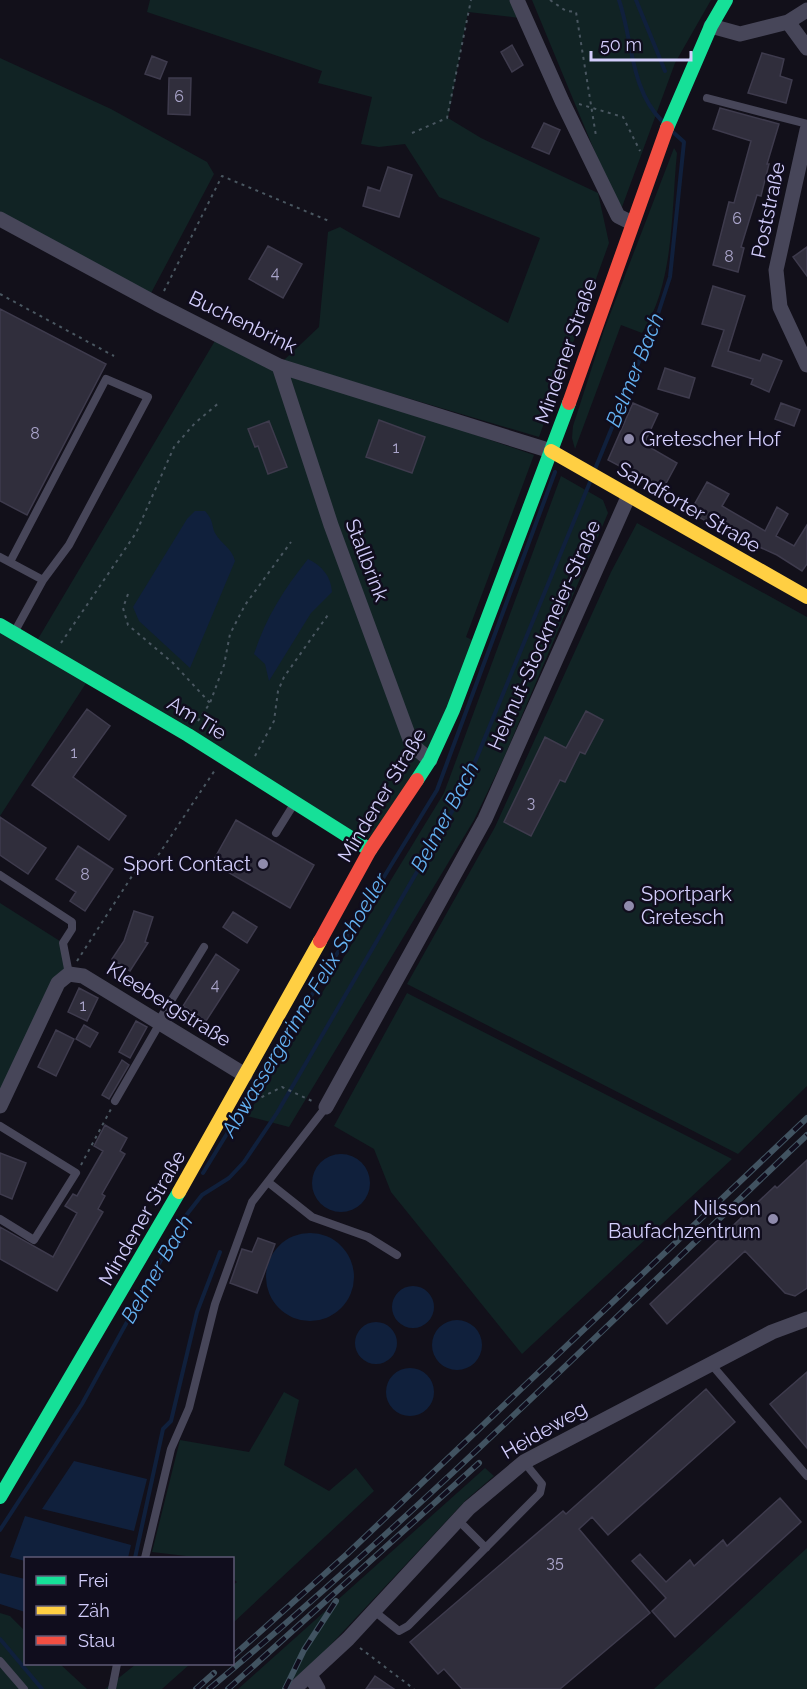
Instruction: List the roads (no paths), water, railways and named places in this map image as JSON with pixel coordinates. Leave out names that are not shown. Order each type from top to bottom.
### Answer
[{"type":"main road","name":"Mindener Straße","points":[[0,1497],[58,1402],[245,1076],[370,850],[430,760],[453,710],[551,451],[680,94],[711,26],[726,0]]},
{"type":"main road","name":"Sandforter Straße","points":[[551,451],[807,597]]},
{"type":"main road","name":"Am Tie","points":[[0,625],[188,735],[370,850]]},
{"type":"street","points":[[517,0],[562,101],[618,216],[632,223]]},
{"type":"street","points":[[711,26],[740,34],[788,22],[807,10]]},
{"type":"street","points":[[788,22],[807,48]]},
{"type":"street","name":"Poststraße","points":[[807,130],[776,270],[780,306],[807,365]]},
{"type":"street","name":"Buchenbrink","points":[[0,219],[157,304],[279,366],[551,451]]},
{"type":"street","name":"Stallbrink","points":[[279,366],[331,525],[358,593],[412,745],[430,760]]},
{"type":"street","name":"Helmut-Stockmeier-Straße","points":[[326,1107],[485,819],[629,495]]},
{"type":"street","points":[[0,1106],[58,982],[69,974]]},
{"type":"street","name":"Kleebergstraße","points":[[69,974],[83,976],[245,1076]]},
{"type":"street","name":"Heideweg","points":[[294,1689],[348,1639],[458,1520],[524,1462],[771,1332],[807,1319]]},
{"type":"street","points":[[310,1675],[318,1689]]},
{"type":"lane","points":[[707,98],[807,124]]},
{"type":"lane","points":[[10,562],[106,378],[148,397],[69,545],[43,580],[14,633]]},
{"type":"lane","points":[[0,557],[43,580]]},
{"type":"lane","points":[[276,833],[295,802]]},
{"type":"lane","points":[[0,875],[72,922],[72,929],[63,943],[69,974]]},
{"type":"lane","points":[[115,1101],[204,947]]},
{"type":"lane","points":[[145,1557],[171,1449],[189,1408],[215,1304],[252,1202],[326,1107]]},
{"type":"lane","points":[[0,1126],[76,1173],[34,1240],[0,1219]]},
{"type":"lane","points":[[268,1182],[312,1216],[368,1237],[397,1255]]},
{"type":"lane","points":[[711,1364],[807,1476]]},
{"type":"lane","points":[[374,1611],[399,1631],[408,1626],[540,1493],[542,1484],[524,1462]]},
{"type":"lane","points":[[458,1520],[486,1548]]},
{"type":"lane","points":[[0,1661],[24,1689]]},
{"type":"lane","points":[[112,1689],[117,1665]]},
{"type":"water","points":[[195,511],[205,511],[208,514],[215,533],[235,561],[190,668],[139,621],[133,607],[187,519]]},
{"type":"water","points":[[308,559],[325,572],[332,592],[311,613],[269,681],[265,664],[254,654],[276,604]]},
{"type":"water","points":[[335,1154],[347,1154],[362,1162],[370,1177],[370,1189],[362,1204],[347,1212],[335,1212],[320,1204],[312,1189],[312,1177],[320,1162]]},
{"type":"water","points":[[310,1233],[327,1236],[341,1246],[351,1260],[354,1277],[351,1294],[341,1308],[327,1318],[310,1321],[293,1318],[279,1308],[269,1294],[266,1277],[269,1260],[279,1246],[293,1236]]},
{"type":"water","points":[[413,1286],[428,1292],[434,1307],[428,1322],[413,1328],[398,1322],[392,1307],[398,1292]]},
{"type":"water","points":[[452,1320],[462,1320],[475,1327],[482,1340],[482,1350],[475,1363],[462,1370],[452,1370],[443,1366],[436,1359],[432,1350],[432,1340],[436,1331],[443,1324]]},
{"type":"water","points":[[376,1322],[391,1328],[397,1343],[391,1358],[376,1364],[361,1358],[355,1343],[361,1328]]},
{"type":"water","points":[[405,1368],[415,1368],[427,1375],[434,1387],[434,1397],[427,1409],[415,1416],[405,1416],[390,1405],[386,1397],[386,1387],[397,1372]]},
{"type":"water","points":[[74,1461],[147,1479],[134,1531],[42,1509]]},
{"type":"water","points":[[25,1516],[131,1545],[128,1557],[24,1557],[24,1561],[10,1557]]},
{"type":"water","points":[[0,1573],[24,1579],[24,1612],[0,1604]]},
{"type":"waterway","name":"Belmer Bach","points":[[619,0],[638,79],[644,94],[662,121]]},
{"type":"waterway","name":"Abwassergerinne Felix Schoeller","points":[[636,0],[665,71]]},
{"type":"waterway","name":"Belmer Bach","points":[[595,469],[656,320],[670,277],[684,142],[674,133]]},
{"type":"waterway","name":"Abwassergerinne Felix Schoeller","points":[[203,1173],[437,790],[555,472]]},
{"type":"waterway","name":"Belmer Bach","points":[[0,1530],[82,1404],[184,1218],[202,1195],[229,1178],[244,1162],[277,1113],[461,796],[590,482]]},
{"type":"waterway","points":[[135,1557],[163,1429],[171,1421],[197,1312],[220,1252]]},
{"type":"waterway","name":"Belmer Bach","points":[[0,1639],[42,1689]]},
{"type":"railway","points":[[234,1655],[347,1554],[807,1118]]},
{"type":"railway","points":[[209,1689],[438,1487],[807,1135]]},
{"type":"railway","points":[[228,1689],[479,1463]]},
{"type":"railway","points":[[285,1689],[304,1650],[336,1601]]},
{"type":"railway","points":[[196,1689],[214,1673]]},
{"type":"place","name":"Gretescher Hof","points":[[629,439]]},
{"type":"place","name":"Sport Contact","points":[[263,864]]},
{"type":"place","name":"Sportpark Gretesch","points":[[629,906]]},
{"type":"place","name":"Nilsson Baufachzentrum","points":[[773,1219]]}]
